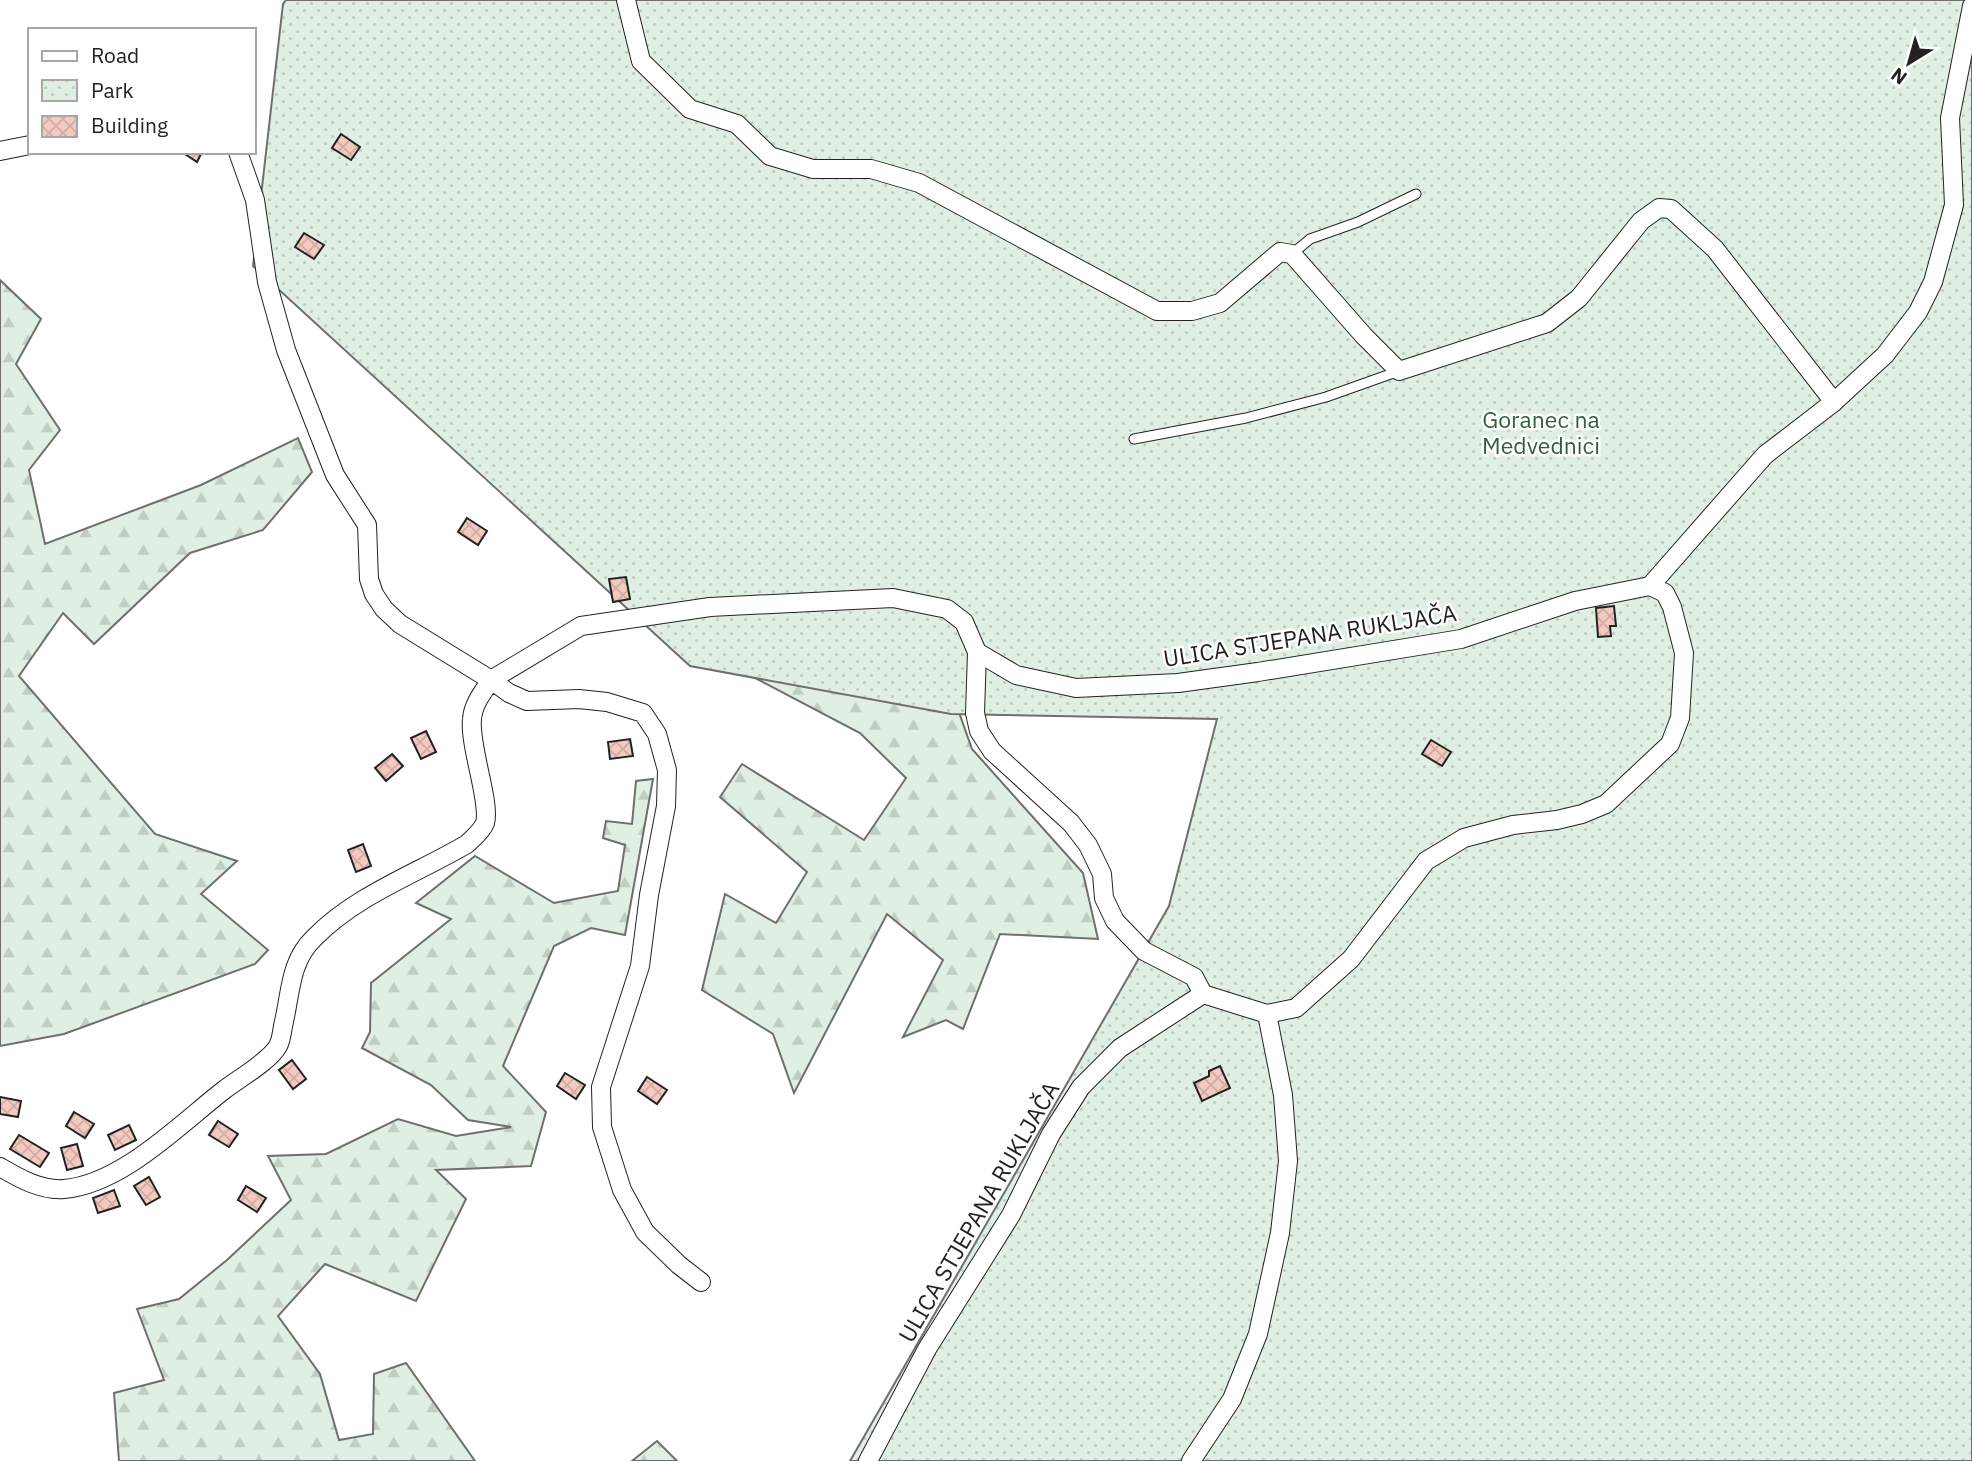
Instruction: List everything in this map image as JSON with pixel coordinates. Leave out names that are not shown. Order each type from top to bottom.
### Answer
[{"type":"street","points":[[626,0],[641,61],[690,108],[737,124],[770,156],[813,169],[871,169],[919,183],[1157,311],[1192,312],[1220,303],[1280,252],[1292,254],[1364,336],[1399,371],[1547,323],[1579,298],[1641,221],[1659,208],[1671,209],[1715,249],[1834,402]]},
{"type":"street","points":[[0,1167],[19,1178],[51,1189],[66,1189],[100,1178],[164,1139],[277,1048],[294,969],[312,939],[360,902],[467,844],[485,823],[486,811],[476,761],[472,720],[475,705],[491,680],[581,626],[710,607],[893,598],[947,610],[964,622],[978,652],[975,713],[979,731],[992,751],[1071,823],[1088,845],[1102,874],[1104,898],[1115,921],[1144,951],[1194,977],[1203,994],[1267,1014],[1296,1008],[1351,960],[1426,861],[1464,838],[1513,825],[1583,814],[1606,804],[1670,744],[1680,719],[1684,653],[1669,600],[1665,593],[1650,586],[1765,455],[1834,402],[1885,355],[1918,312],[1933,282],[1954,205],[1950,118],[1972,6]]},
{"type":"street","points":[[0,152],[28,145]]},
{"type":"street","points":[[239,154],[255,200],[267,282],[286,350],[335,475],[367,525],[369,579],[374,594],[384,609],[400,624],[509,693],[527,701],[579,699],[607,702],[643,713],[657,734],[667,770],[666,806],[649,895],[640,966],[601,1087],[602,1127],[622,1190],[645,1232],[701,1282]]},
{"type":"street","name":"ULICA STJEPANA RUKLJAČA","points":[[978,652],[1016,675],[1076,688],[1178,683],[1461,639],[1575,601],[1650,586]]},
{"type":"street","name":"ULICA STJEPANA RUKLJAČA","points":[[868,1461],[927,1349],[1011,1215],[1051,1134],[1081,1087],[1120,1048],[1203,994]]},
{"type":"street","points":[[1191,1461],[1232,1399],[1258,1334],[1280,1233],[1288,1161],[1283,1095],[1267,1014]]},
{"type":"lane","points":[[1292,254],[1310,239],[1358,222],[1416,194]]},
{"type":"lane","points":[[1134,439],[1246,418],[1326,397],[1399,371]]},
{"type":"green space","name":"Goranec na Medvednici","points":[[286,0],[1972,0],[1972,1461],[850,1461],[1169,906],[1217,719],[951,714],[690,666],[253,266],[283,4]]},
{"type":"green space","points":[[0,280],[41,319],[16,364],[60,430],[29,470],[45,544],[201,485],[298,438],[312,472],[263,530],[190,553],[94,644],[63,613],[19,676],[155,834],[237,861],[201,894],[268,950],[255,964],[64,1034],[0,1046]]},
{"type":"green space","points":[[715,657],[946,676],[972,749],[1083,873],[1098,939],[1000,934],[963,1029],[946,1020],[903,1037],[943,960],[887,914],[794,1093],[773,1034],[702,990],[725,894],[776,923],[807,872],[720,797],[742,764],[864,840],[906,778],[860,733]]},
{"type":"green space","points":[[653,779],[625,935],[591,928],[554,946],[503,1066],[546,1112],[531,1166],[436,1170],[466,1199],[416,1301],[325,1264],[278,1316],[320,1374],[339,1440],[373,1434],[374,1374],[406,1363],[475,1461],[119,1461],[114,1393],[164,1380],[137,1309],[179,1299],[227,1260],[291,1200],[268,1156],[326,1154],[398,1119],[456,1136],[511,1127],[468,1120],[431,1085],[362,1048],[370,1032],[371,983],[451,919],[416,903],[475,856],[554,903],[618,891],[625,845],[603,838],[606,821],[632,824],[636,781]]},
{"type":"green space","points":[[657,1441],[677,1461],[632,1461]]},
{"type":"building","points":[[341,134],[360,147],[351,160],[332,148]]},
{"type":"building","points":[[185,154],[201,154],[197,162]]},
{"type":"building","points":[[304,233],[324,245],[314,259],[295,247]]},
{"type":"building","points":[[467,518],[487,531],[478,545],[458,532]]},
{"type":"building","points":[[626,577],[630,599],[613,602],[609,579]]},
{"type":"building","points":[[1614,606],[1616,626],[1610,626],[1611,636],[1598,637],[1596,608]]},
{"type":"building","points":[[426,731],[436,752],[421,759],[411,738]]},
{"type":"building","points":[[630,739],[633,756],[610,759],[608,742]]},
{"type":"building","points":[[1431,740],[1451,752],[1442,766],[1422,754]]},
{"type":"building","points":[[392,754],[403,766],[386,781],[375,768]]},
{"type":"building","points":[[363,844],[371,866],[356,872],[348,850]]},
{"type":"building","points":[[292,1060],[306,1079],[293,1089],[279,1070]]},
{"type":"building","points":[[1220,1066],[1230,1088],[1202,1101],[1194,1083],[1209,1076],[1209,1071]]},
{"type":"building","points":[[565,1073],[585,1085],[576,1099],[557,1086]]},
{"type":"building","points":[[647,1077],[667,1090],[657,1104],[638,1091]]},
{"type":"building","points":[[0,1097],[21,1101],[18,1117],[0,1114]]},
{"type":"building","points":[[74,1112],[94,1124],[85,1138],[66,1126]]},
{"type":"building","points":[[218,1121],[238,1134],[229,1147],[209,1135]]},
{"type":"building","points":[[129,1125],[136,1140],[115,1150],[108,1135]]},
{"type":"building","points":[[19,1135],[49,1153],[40,1167],[10,1149]]},
{"type":"building","points":[[77,1144],[83,1166],[67,1170],[61,1148]]},
{"type":"building","points":[[149,1177],[160,1197],[146,1205],[134,1186]]},
{"type":"building","points":[[246,1186],[266,1198],[257,1212],[238,1200]]},
{"type":"building","points":[[114,1190],[120,1206],[98,1213],[93,1198]]}]
